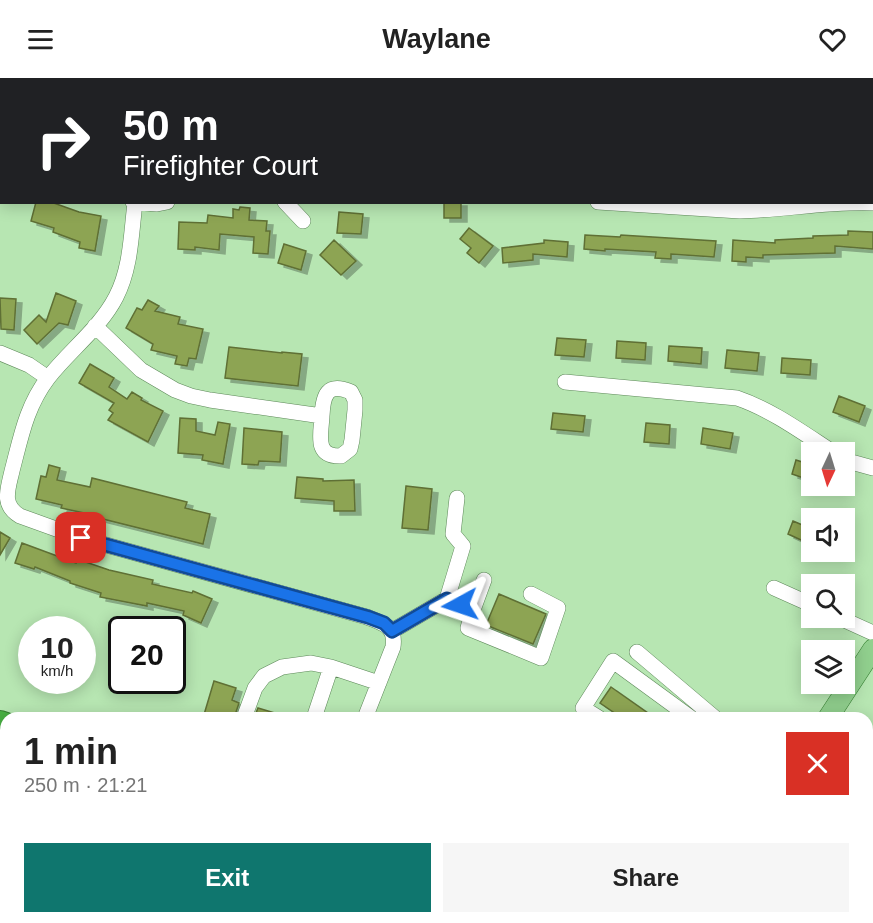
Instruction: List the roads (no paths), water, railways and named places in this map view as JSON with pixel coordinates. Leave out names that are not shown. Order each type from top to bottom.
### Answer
[{"type":"main road","points":[[832,712],[873,649]]},
{"type":"street","points":[[134,204],[129,255],[121,286],[114,300],[95,326],[48,378],[29,408],[7,495],[10,507],[20,516],[81,538],[384,623],[392,631],[393,647],[367,712]]},
{"type":"street","points":[[287,204],[303,221]]},
{"type":"street","points":[[630,204],[740,211],[832,204]]},
{"type":"street","points":[[95,326],[141,370],[175,390],[210,400],[322,416]]},
{"type":"street","points":[[0,353],[28,365],[48,378]]},
{"type":"street","points":[[565,382],[737,398],[780,418],[817,442]]},
{"type":"street","points":[[855,463],[873,468]]},
{"type":"street","points":[[392,631],[447,599],[463,546],[453,534],[457,498]]},
{"type":"street","points":[[484,580],[468,628],[542,658],[558,608],[531,594]]},
{"type":"street","points":[[774,588],[801,600]]},
{"type":"street","points":[[447,599],[473,610]]},
{"type":"street","points":[[855,625],[873,633]]},
{"type":"street","points":[[637,652],[708,712]]},
{"type":"street","points":[[589,712],[583,708],[613,661],[683,712]]},
{"type":"street","points":[[246,712],[255,688],[264,676],[282,667],[311,663],[331,667],[379,683]]},
{"type":"street","points":[[316,712],[331,667]]}]
